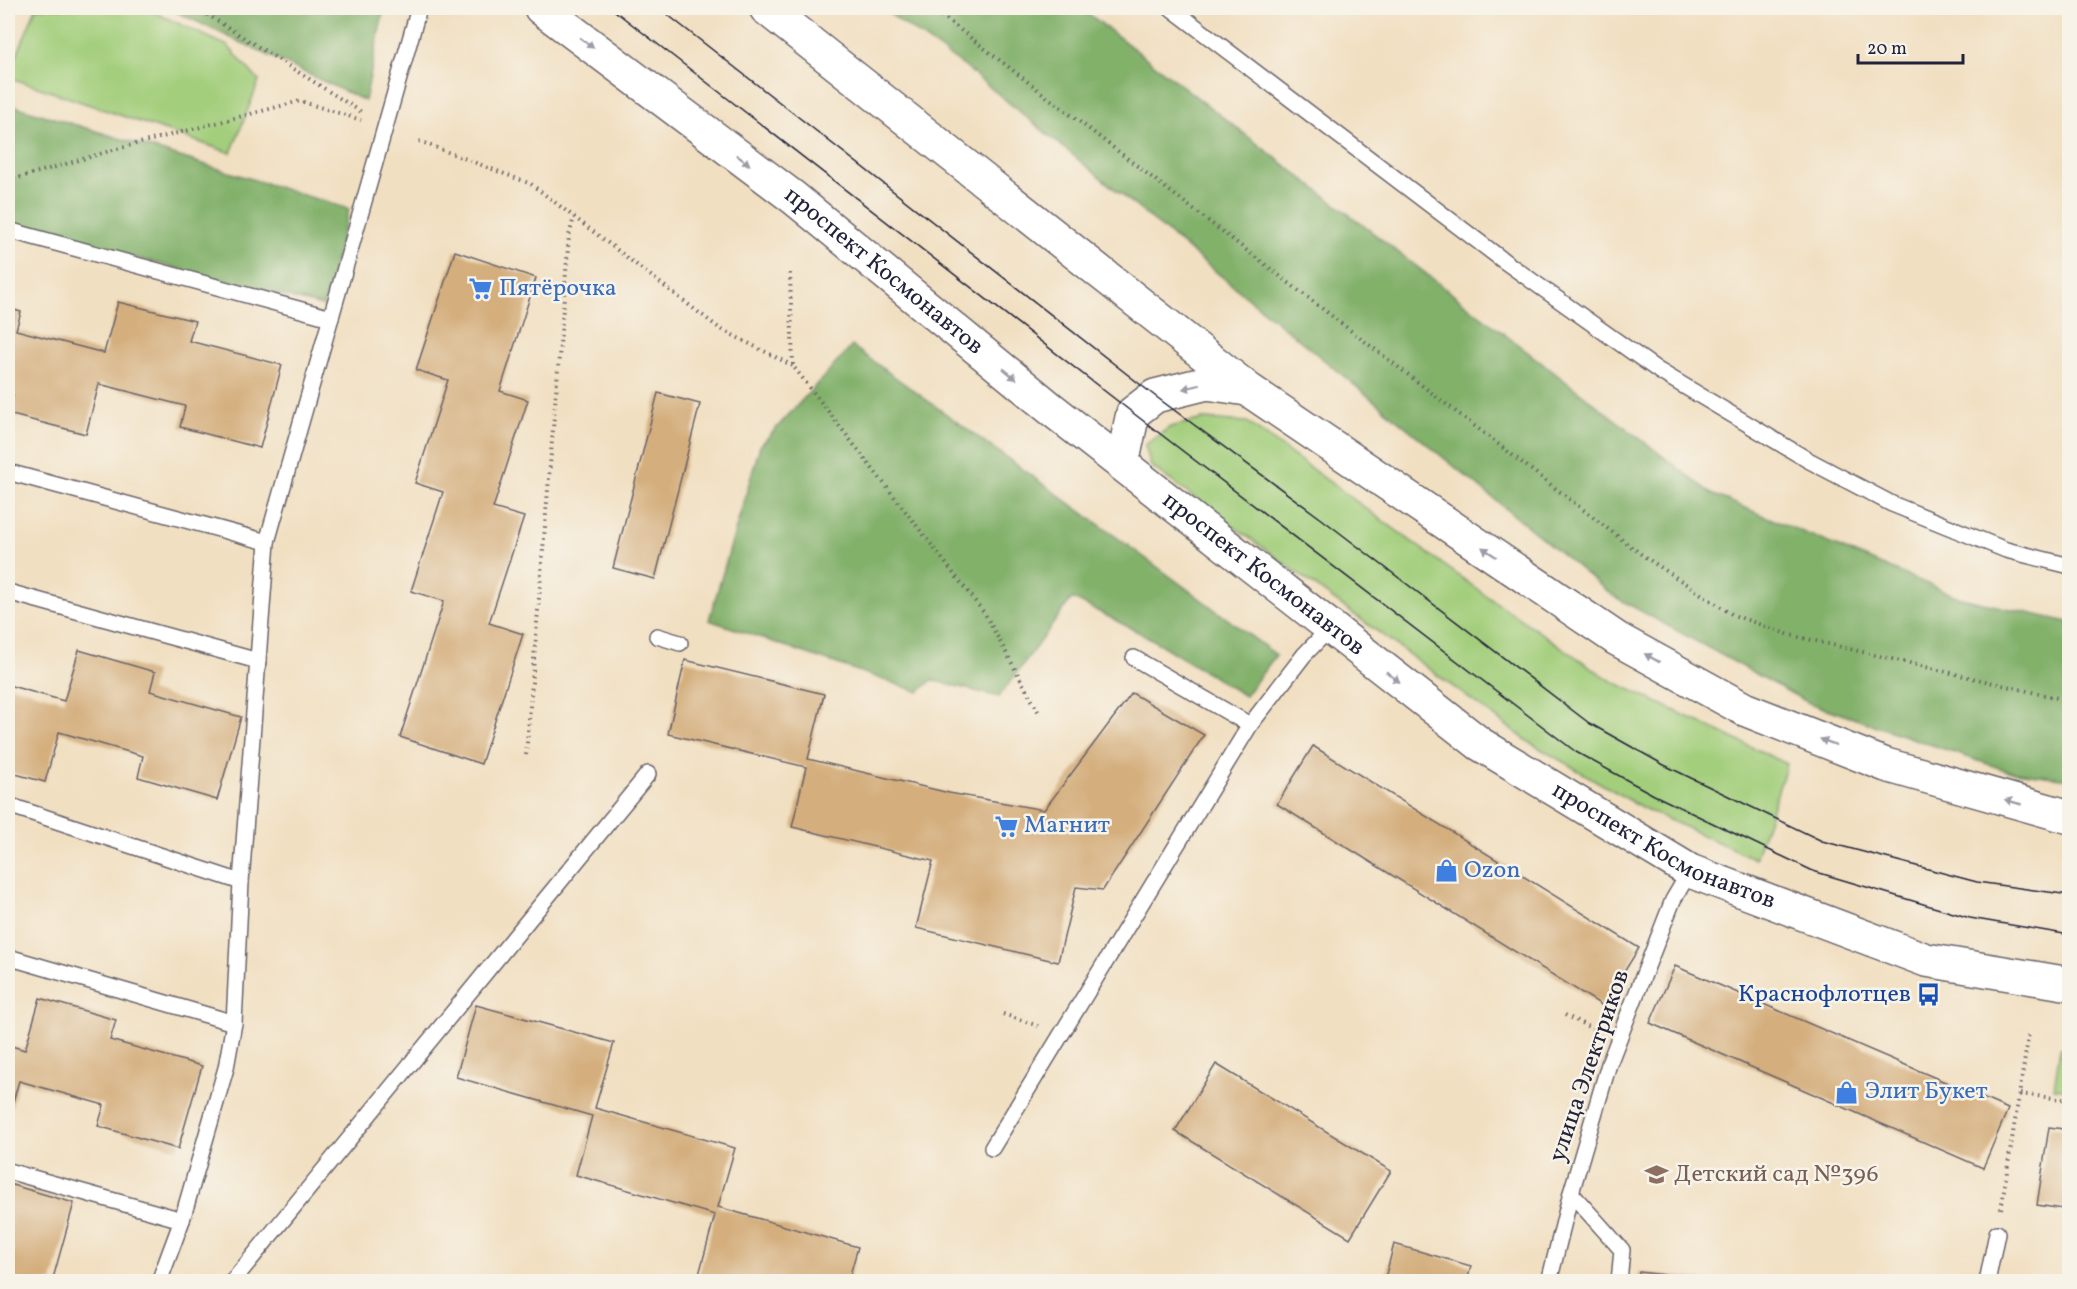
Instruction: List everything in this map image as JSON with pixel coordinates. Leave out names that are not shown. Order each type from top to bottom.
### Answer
[{"type":"main road","name":"проспект Космонавтов","points":[[541,8],[794,198],[1122,464],[1480,744],[1690,871],[1926,960],[2070,984]]},
{"type":"main road","points":[[766,8],[1249,390],[1617,639],[1744,709],[1886,765],[2070,817]]},
{"type":"main road","points":[[1122,464],[1133,413],[1155,396],[1207,382],[1249,390]]},
{"type":"lane","points":[[159,1281],[182,1220],[226,1068],[234,1023],[241,882],[267,542],[419,8]]},
{"type":"lane","points":[[1171,8],[1504,261],[1659,371],[1808,460],[1892,504],[2006,550],[2070,566]]},
{"type":"lane","points":[[8,230],[331,318]]},
{"type":"lane","points":[[8,472],[267,542]]},
{"type":"lane","points":[[8,592],[258,661]]},
{"type":"lane","points":[[992,1148],[1250,724],[1304,655],[1330,628]]},
{"type":"lane","points":[[657,636],[680,643]]},
{"type":"lane","points":[[1134,658],[1250,724]]},
{"type":"lane","points":[[232,1281],[648,774]]},
{"type":"lane","points":[[8,805],[241,882]]},
{"type":"lane","name":"улица Электриков","points":[[1549,1281],[1571,1193],[1609,1064],[1673,900],[1690,871]]},
{"type":"lane","points":[[8,957],[234,1023]]},
{"type":"lane","points":[[8,1171],[182,1220]]},
{"type":"lane","points":[[1571,1193],[1622,1250],[1618,1281]]},
{"type":"lane","points":[[1988,1281],[1997,1233]]},
{"type":"path","points":[[196,8],[385,127]]},
{"type":"path","points":[[932,8],[1642,555],[1733,615],[1790,635],[2070,701]]},
{"type":"path","points":[[8,181],[113,150],[300,101],[385,127]]},
{"type":"path","points":[[419,141],[531,184],[719,328],[793,366],[985,614],[1039,713]]},
{"type":"path","points":[[526,755],[569,236],[574,217]]},
{"type":"path","points":[[790,273],[793,366]]},
{"type":"path","points":[[1003,1014],[1062,1034]]},
{"type":"path","points":[[1565,1015],[1619,1042]]},
{"type":"path","points":[[1997,1233],[2030,1032]]},
{"type":"path","points":[[2019,1094],[2070,1100]]},
{"type":"green space","points":[[36,8],[145,8],[228,46],[259,81],[231,153],[8,77]]},
{"type":"green space","points":[[168,8],[384,8],[365,101]]},
{"type":"green space","points":[[881,8],[1081,8],[1712,494],[1961,598],[2069,622],[2069,779],[2008,771],[1809,703],[1613,596],[965,67]]},
{"type":"green space","points":[[8,104],[349,209],[323,306],[8,225]]},
{"type":"green space","points":[[852,346],[1276,655],[1245,696],[1150,638],[1072,598],[999,697],[932,680],[919,692],[709,620],[760,446]]},
{"type":"green space","points":[[1203,419],[1247,422],[1488,597],[1610,680],[1787,764],[1755,859],[1643,808],[1529,742],[1151,466],[1145,445],[1170,427]]},
{"type":"green space","points":[[2060,1048],[2069,1049],[2069,1090],[2054,1088]]},
{"type":"building","points":[[455,251],[536,278],[500,391],[528,400],[493,508],[524,517],[489,623],[523,634],[481,764],[400,737],[444,601],[411,591],[443,492],[415,483],[448,380],[416,370]]},
{"type":"building","points":[[118,302],[195,321],[189,341],[282,365],[260,448],[180,427],[185,406],[99,384],[86,434],[8,414],[13,395],[8,394],[8,308],[21,312],[16,330],[104,353]]},
{"type":"building","points":[[658,393],[700,404],[655,579],[613,568]]},
{"type":"building","points":[[79,650],[155,672],[150,691],[241,717],[217,800],[138,777],[143,756],[59,732],[45,782],[8,772],[8,685],[64,701]]},
{"type":"building","points":[[685,660],[824,694],[808,759],[949,793],[1044,810],[1132,693],[1204,735],[1103,890],[1076,887],[1058,962],[916,928],[933,861],[792,827],[806,767],[668,734]]},
{"type":"building","points":[[1313,746],[1639,948],[1603,1006],[1277,804]]},
{"type":"building","points":[[1675,966],[2008,1109],[1983,1168],[1650,1023]]},
{"type":"building","points":[[40,998],[116,1020],[110,1040],[202,1066],[178,1149],[98,1126],[104,1105],[19,1081],[8,1119],[8,1045],[25,1050]]},
{"type":"building","points":[[476,1005],[614,1043],[595,1108],[735,1148],[718,1207],[858,1247],[848,1282],[697,1282],[715,1215],[576,1175],[592,1116],[456,1077]]},
{"type":"building","points":[[1216,1064],[1391,1171],[1350,1238],[1175,1131]]},
{"type":"building","points":[[2049,1127],[2070,1130],[2070,1210],[2037,1205]]},
{"type":"building","points":[[9,1184],[74,1203],[52,1282],[8,1282]]},
{"type":"building","points":[[1394,1244],[1471,1266],[1467,1282],[1384,1282]]},
{"type":"building","points":[[1639,1272],[1701,1279],[1701,1282],[1638,1282]]},
{"type":"tram line","points":[[611,8],[1133,413],[1576,752],[1654,795],[1813,871],[1970,918],[2070,935]]},
{"type":"tram line","points":[[659,8],[1155,396],[1323,520],[1589,723],[1664,765],[1822,841],[1977,882],[2070,895]]},
{"type":"place","name":"Пятёрочка","points":[[481,289]]},
{"type":"place","name":"Магнит","points":[[1006,826]]},
{"type":"place","name":"Ozon","points":[[1446,871]]},
{"type":"place","name":"Краснофлотцев","points":[[1929,995]]},
{"type":"place","name":"Элит Букет","points":[[1847,1092]]},
{"type":"place","name":"Детский сад №396","points":[[1656,1175]]}]
